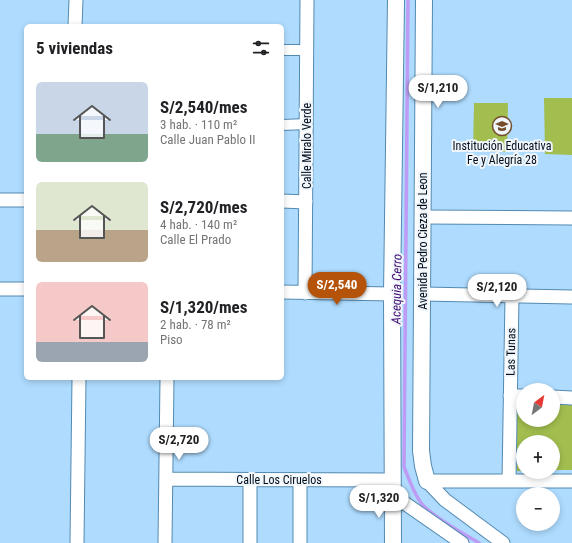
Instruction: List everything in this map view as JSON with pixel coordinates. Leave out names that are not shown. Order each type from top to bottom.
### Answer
[{"type":"street","points":[[75,24],[76,0]]},
{"type":"street","name":"Calle Miralo Verde","points":[[305,293],[307,0]]},
{"type":"street","points":[[393,543],[392,294],[396,0]]},
{"type":"street","name":"Avenida Pedro Cieza de Leon","points":[[424,0],[424,217],[421,451],[422,466],[427,481]]},
{"type":"street","points":[[284,50],[307,50]]},
{"type":"street","points":[[284,125],[307,124]]},
{"type":"street","points":[[0,200],[24,200]]},
{"type":"street","points":[[284,201],[306,202]]},
{"type":"street","points":[[424,217],[572,218]]},
{"type":"street","points":[[0,289],[24,289]]},
{"type":"street","points":[[284,292],[392,294]]},
{"type":"street","points":[[423,294],[572,297]]},
{"type":"street","name":"Las Tunas","points":[[512,296],[516,383]]},
{"type":"street","points":[[77,543],[79,380]]},
{"type":"street","points":[[165,543],[168,380]]},
{"type":"street","points":[[560,398],[572,398]]},
{"type":"street","name":"Las Tunas","points":[[509,481],[516,407]]},
{"type":"street","name":"Calle Los Ciruelos","points":[[166,479],[300,480],[393,487]]},
{"type":"street","points":[[250,480],[250,543]]},
{"type":"street","points":[[300,480],[300,543]]},
{"type":"street","points":[[427,481],[572,482]]},
{"type":"street","points":[[427,481],[445,500],[503,543]]},
{"type":"street","points":[[393,487],[462,543]]},
{"type":"green space","points":[[544,98],[572,98],[572,155],[545,154]]},
{"type":"green space","points":[[474,103],[508,103],[507,152],[473,151]]},
{"type":"green space","points":[[560,402],[572,403],[572,470],[560,470],[560,435],[516,435],[516,427],[560,427]]},
{"type":"waterway","name":"Acequia Cerro","points":[[408,0],[404,467],[411,485],[421,503],[432,513],[479,543]]},
{"type":"place","name":"Institución Educativa Fe y Alegría 28","points":[[502,126]]}]
